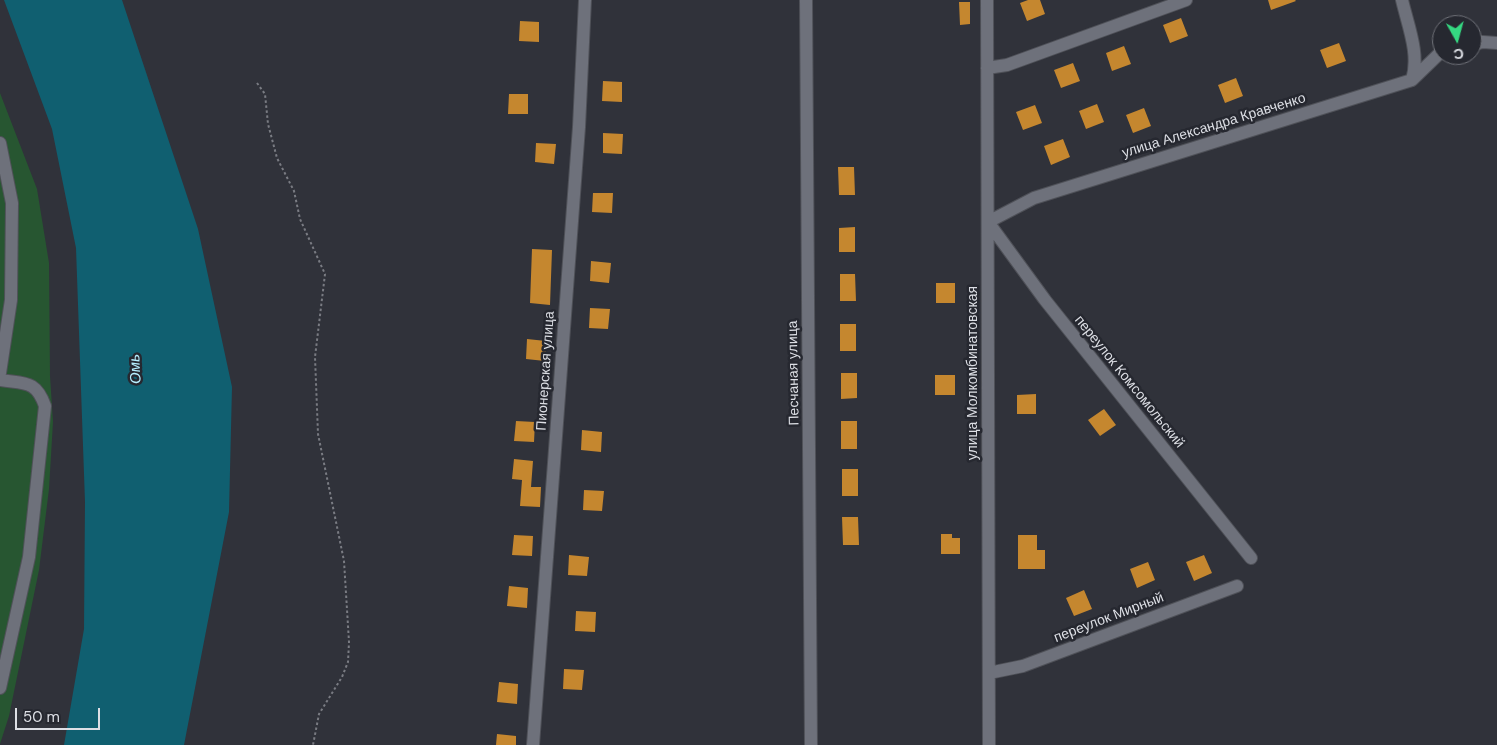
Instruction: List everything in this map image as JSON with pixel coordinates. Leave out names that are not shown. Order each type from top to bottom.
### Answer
[{"type":"street","name":"Пионерская улица","points":[[533,745],[579,127],[585,0]]},
{"type":"street","name":"Песчаная улица","points":[[806,0],[812,566],[811,745]]},
{"type":"street","name":"улица Молкомбинатовская","points":[[987,0],[989,745]]},
{"type":"street","points":[[987,68],[1007,65],[1186,0]]},
{"type":"street","points":[[1402,0],[1416,56],[1416,68],[1412,80]]},
{"type":"street","points":[[1482,42],[1497,43]]},
{"type":"street","name":"улица Александра Кравченко","points":[[988,222],[1034,198],[1412,80],[1432,61]]},
{"type":"street","points":[[0,143],[12,202],[11,300],[0,373]]},
{"type":"street","name":"переулок Комсомольский","points":[[988,222],[1045,300],[1251,558]]},
{"type":"street","points":[[0,380],[34,386],[40,392],[44,406],[29,557],[0,688]]},
{"type":"street","name":"переулок Мирный","points":[[989,673],[1023,666],[1237,586]]},
{"type":"path","points":[[257,83],[265,94],[268,124],[277,158],[294,190],[300,219],[325,274],[315,356],[318,434],[344,561],[349,642],[348,662],[342,677],[319,714],[313,745]]},
{"type":"green space","points":[[0,93],[37,189],[49,263],[50,376],[53,422],[49,489],[39,570],[9,716],[0,744]]},
{"type":"water","name":"Омь","points":[[4,0],[122,0],[198,229],[232,387],[229,512],[184,745],[64,745],[84,629],[85,502],[76,248],[52,129]]},
{"type":"building","points":[[1028,0],[1040,0],[1045,14],[1027,21],[1020,3]]},
{"type":"building","points":[[1268,0],[1295,0],[1296,1],[1271,10]]},
{"type":"building","points":[[959,2],[970,2],[970,24],[960,25]]},
{"type":"building","points":[[1181,18],[1188,36],[1170,43],[1163,25]]},
{"type":"building","points":[[520,21],[539,22],[539,42],[519,41]]},
{"type":"building","points":[[1339,43],[1346,61],[1327,68],[1320,50]]},
{"type":"building","points":[[1124,46],[1131,64],[1112,71],[1106,53]]},
{"type":"building","points":[[1073,63],[1080,81],[1061,88],[1054,70]]},
{"type":"building","points":[[1236,78],[1243,96],[1225,103],[1218,85]]},
{"type":"building","points":[[603,81],[622,82],[622,102],[602,101]]},
{"type":"building","points":[[509,94],[528,94],[528,114],[508,114]]},
{"type":"building","points":[[1097,104],[1104,122],[1086,129],[1079,111]]},
{"type":"building","points":[[1035,105],[1042,123],[1023,130],[1016,112]]},
{"type":"building","points":[[1144,108],[1151,126],[1133,133],[1126,115]]},
{"type":"building","points":[[603,133],[623,134],[622,154],[603,153]]},
{"type":"building","points":[[1063,139],[1070,157],[1051,165],[1044,146]]},
{"type":"building","points":[[536,143],[556,144],[554,164],[535,162]]},
{"type":"building","points":[[838,167],[854,167],[855,195],[839,195]]},
{"type":"building","points":[[593,193],[613,193],[612,213],[592,212]]},
{"type":"building","points":[[855,227],[855,252],[839,252],[839,228]]},
{"type":"building","points":[[532,249],[552,250],[550,305],[530,303]]},
{"type":"building","points":[[591,261],[611,263],[609,283],[590,281]]},
{"type":"building","points":[[840,274],[855,274],[856,301],[840,301]]},
{"type":"building","points":[[936,283],[955,283],[955,303],[936,303]]},
{"type":"building","points":[[590,308],[610,309],[608,329],[589,328]]},
{"type":"building","points":[[840,324],[856,324],[856,351],[840,351]]},
{"type":"building","points":[[527,339],[546,341],[545,361],[526,359]]},
{"type":"building","points":[[841,373],[857,373],[857,398],[841,399]]},
{"type":"building","points":[[935,375],[955,375],[955,395],[935,395]]},
{"type":"building","points":[[1036,394],[1036,414],[1017,414],[1017,395]]},
{"type":"building","points":[[1104,409],[1116,425],[1100,436],[1088,420]]},
{"type":"building","points":[[516,421],[535,422],[534,442],[514,441]]},
{"type":"building","points":[[841,421],[857,421],[857,449],[841,449]]},
{"type":"building","points":[[582,430],[602,432],[601,452],[581,450]]},
{"type":"building","points":[[514,459],[533,461],[531,487],[541,487],[540,507],[520,506],[522,480],[512,479]]},
{"type":"building","points":[[842,469],[858,469],[858,496],[842,496]]},
{"type":"building","points":[[584,490],[604,491],[602,511],[583,510]]},
{"type":"building","points":[[842,517],[858,517],[859,545],[843,545]]},
{"type":"building","points":[[941,534],[952,534],[952,538],[960,538],[960,554],[941,554]]},
{"type":"building","points":[[514,535],[533,536],[532,556],[512,555]]},
{"type":"building","points":[[1018,535],[1037,535],[1037,550],[1045,550],[1045,569],[1018,569]]},
{"type":"building","points":[[569,555],[589,557],[587,576],[568,575]]},
{"type":"building","points":[[1204,555],[1212,573],[1194,581],[1186,562]]},
{"type":"building","points":[[1148,562],[1155,580],[1137,588],[1130,569]]},
{"type":"building","points":[[509,586],[528,588],[527,608],[507,606]]},
{"type":"building","points":[[1084,590],[1092,609],[1074,616],[1066,598]]},
{"type":"building","points":[[576,611],[596,612],[595,632],[575,631]]},
{"type":"building","points":[[564,669],[584,670],[582,690],[563,689]]},
{"type":"building","points":[[499,682],[518,684],[517,704],[497,702]]},
{"type":"building","points":[[497,734],[516,736],[516,745],[496,745]]}]
